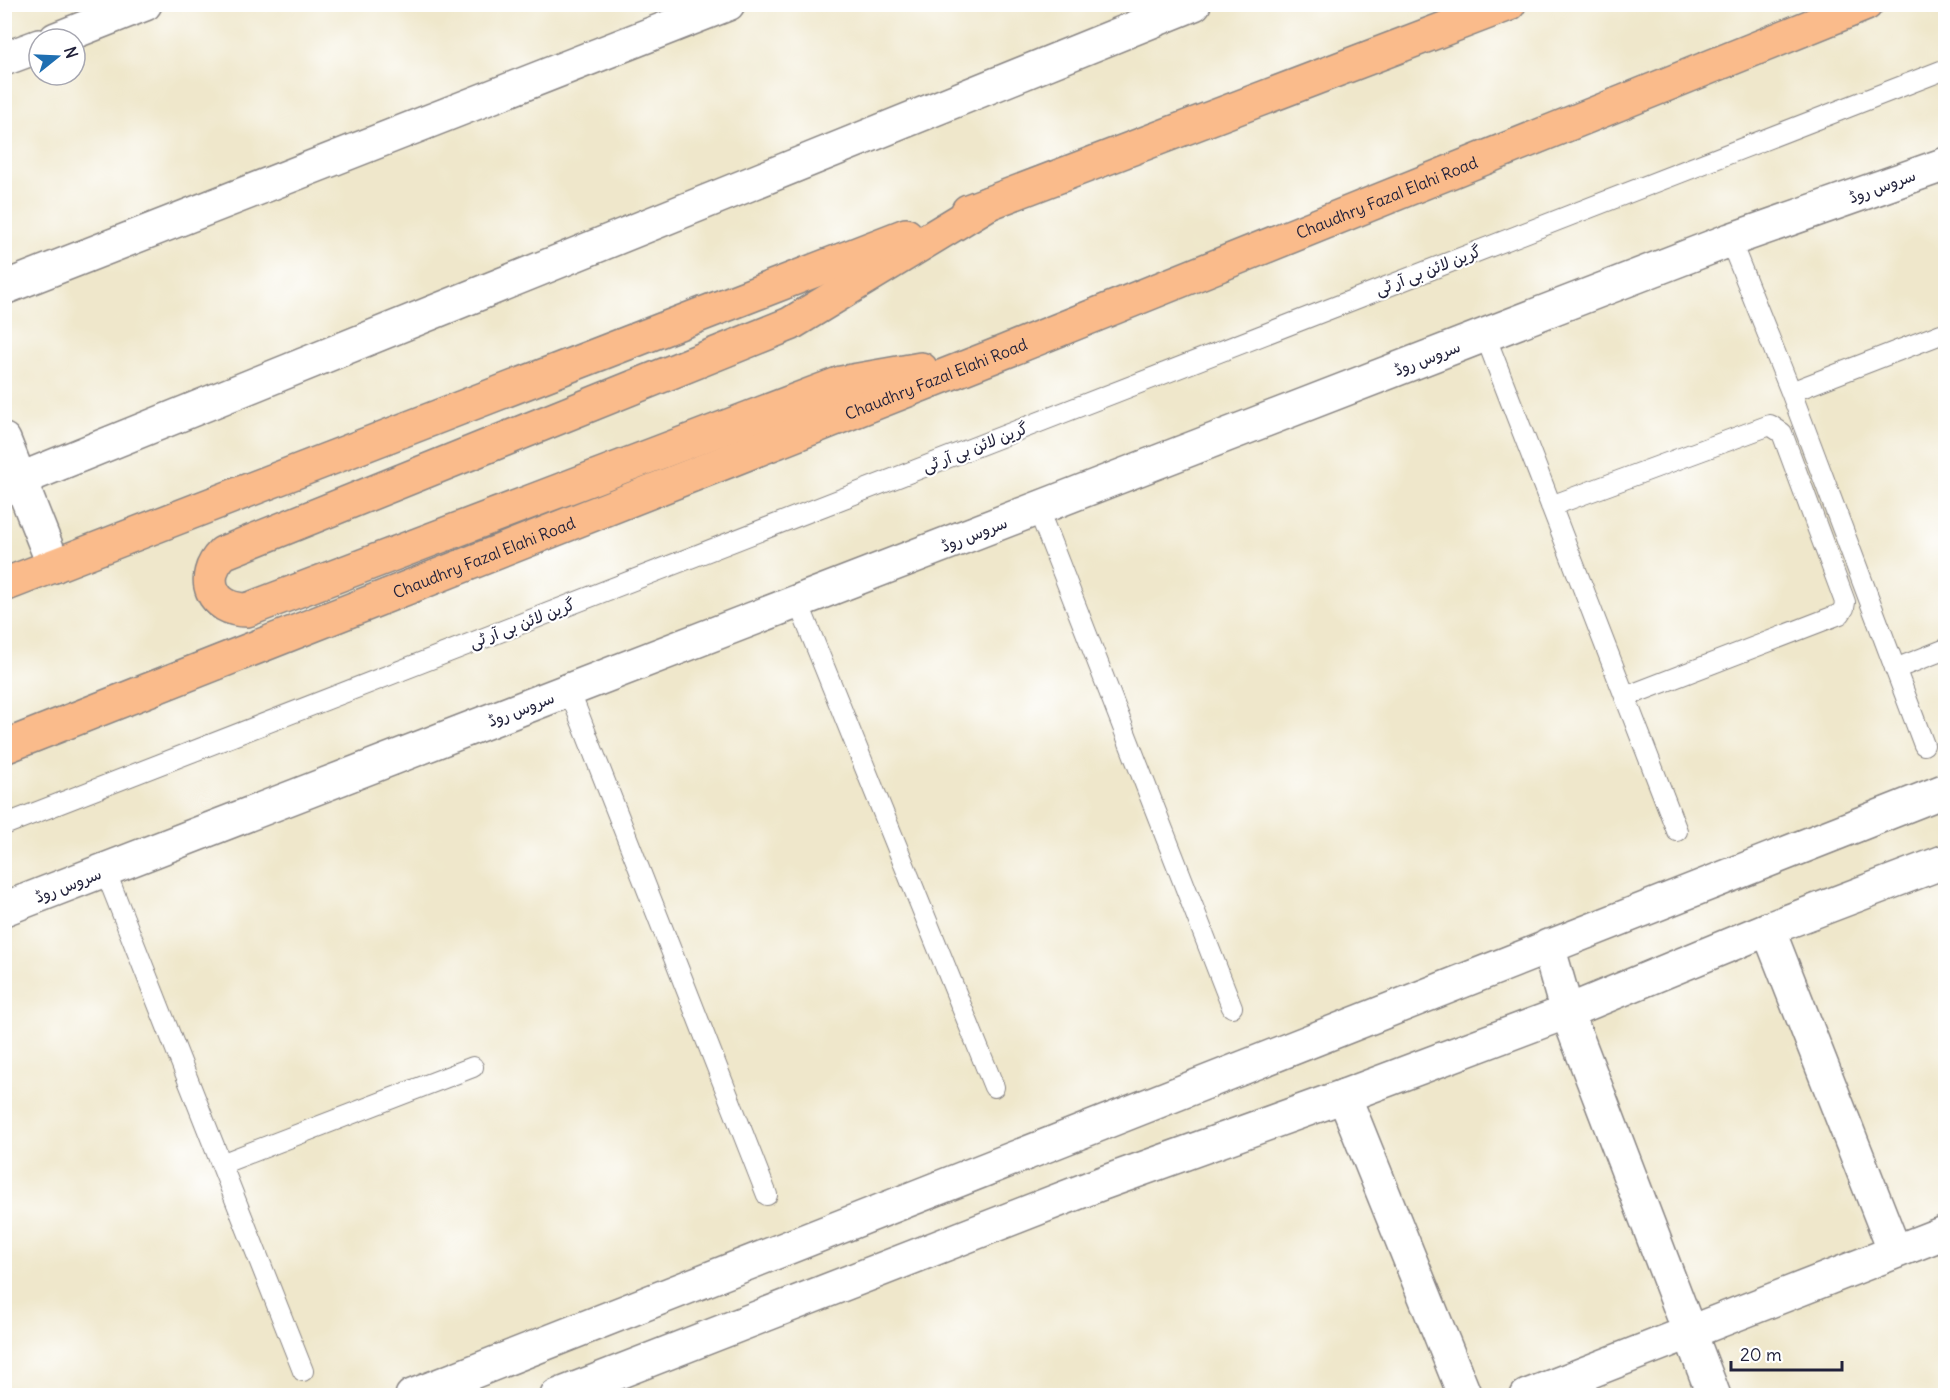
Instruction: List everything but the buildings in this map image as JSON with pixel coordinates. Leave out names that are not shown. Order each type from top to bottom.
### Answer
[{"type":"main road","points":[[4,585],[1509,4]]},
{"type":"main road","name":"Chaudhry Fazal Elahi Road","points":[[4,747],[994,356],[1866,4]]},
{"type":"main road","points":[[989,203],[790,324],[223,553],[211,570],[212,591],[226,606],[236,610],[247,610],[841,383],[994,356]]},
{"type":"street","points":[[87,27],[145,4]]},
{"type":"street","points":[[4,288],[728,4]]},
{"type":"street","points":[[12,483],[1182,6]]},
{"type":"street","points":[[4,59],[27,50]]},
{"type":"street","name":"سروس روڈ","points":[[4,909],[1730,240],[1946,164]]},
{"type":"street","points":[[4,440],[12,483],[54,566]]},
{"type":"street","points":[[412,1395],[1946,790]]},
{"type":"street","points":[[557,1395],[1100,1184],[1567,1012],[1768,929],[1946,861]]},
{"type":"street","points":[[1768,929],[1895,1252]]},
{"type":"street","points":[[1548,946],[1567,1012],[1714,1395]]},
{"type":"street","points":[[1344,1096],[1466,1395]]},
{"type":"street","points":[[1530,1395],[1946,1232]]},
{"type":"lane","name":"گرین لائن بی آر ٹی","points":[[4,825],[1946,69]]},
{"type":"lane","points":[[1730,240],[1791,392],[1924,745]]},
{"type":"lane","points":[[1791,392],[1941,334],[1946,335]]},
{"type":"lane","points":[[1485,335],[1677,831]]},
{"type":"lane","points":[[1551,506],[1770,425],[1782,433],[1845,602],[1844,608],[1840,614],[1625,697]]},
{"type":"lane","points":[[1038,509],[1232,1007]]},
{"type":"lane","points":[[798,602],[994,1086]]},
{"type":"lane","points":[[1895,669],[1946,649]]},
{"type":"lane","points":[[569,690],[767,1195]]},
{"type":"lane","points":[[105,870],[303,1371]]},
{"type":"lane","points":[[221,1164],[473,1067]]}]
